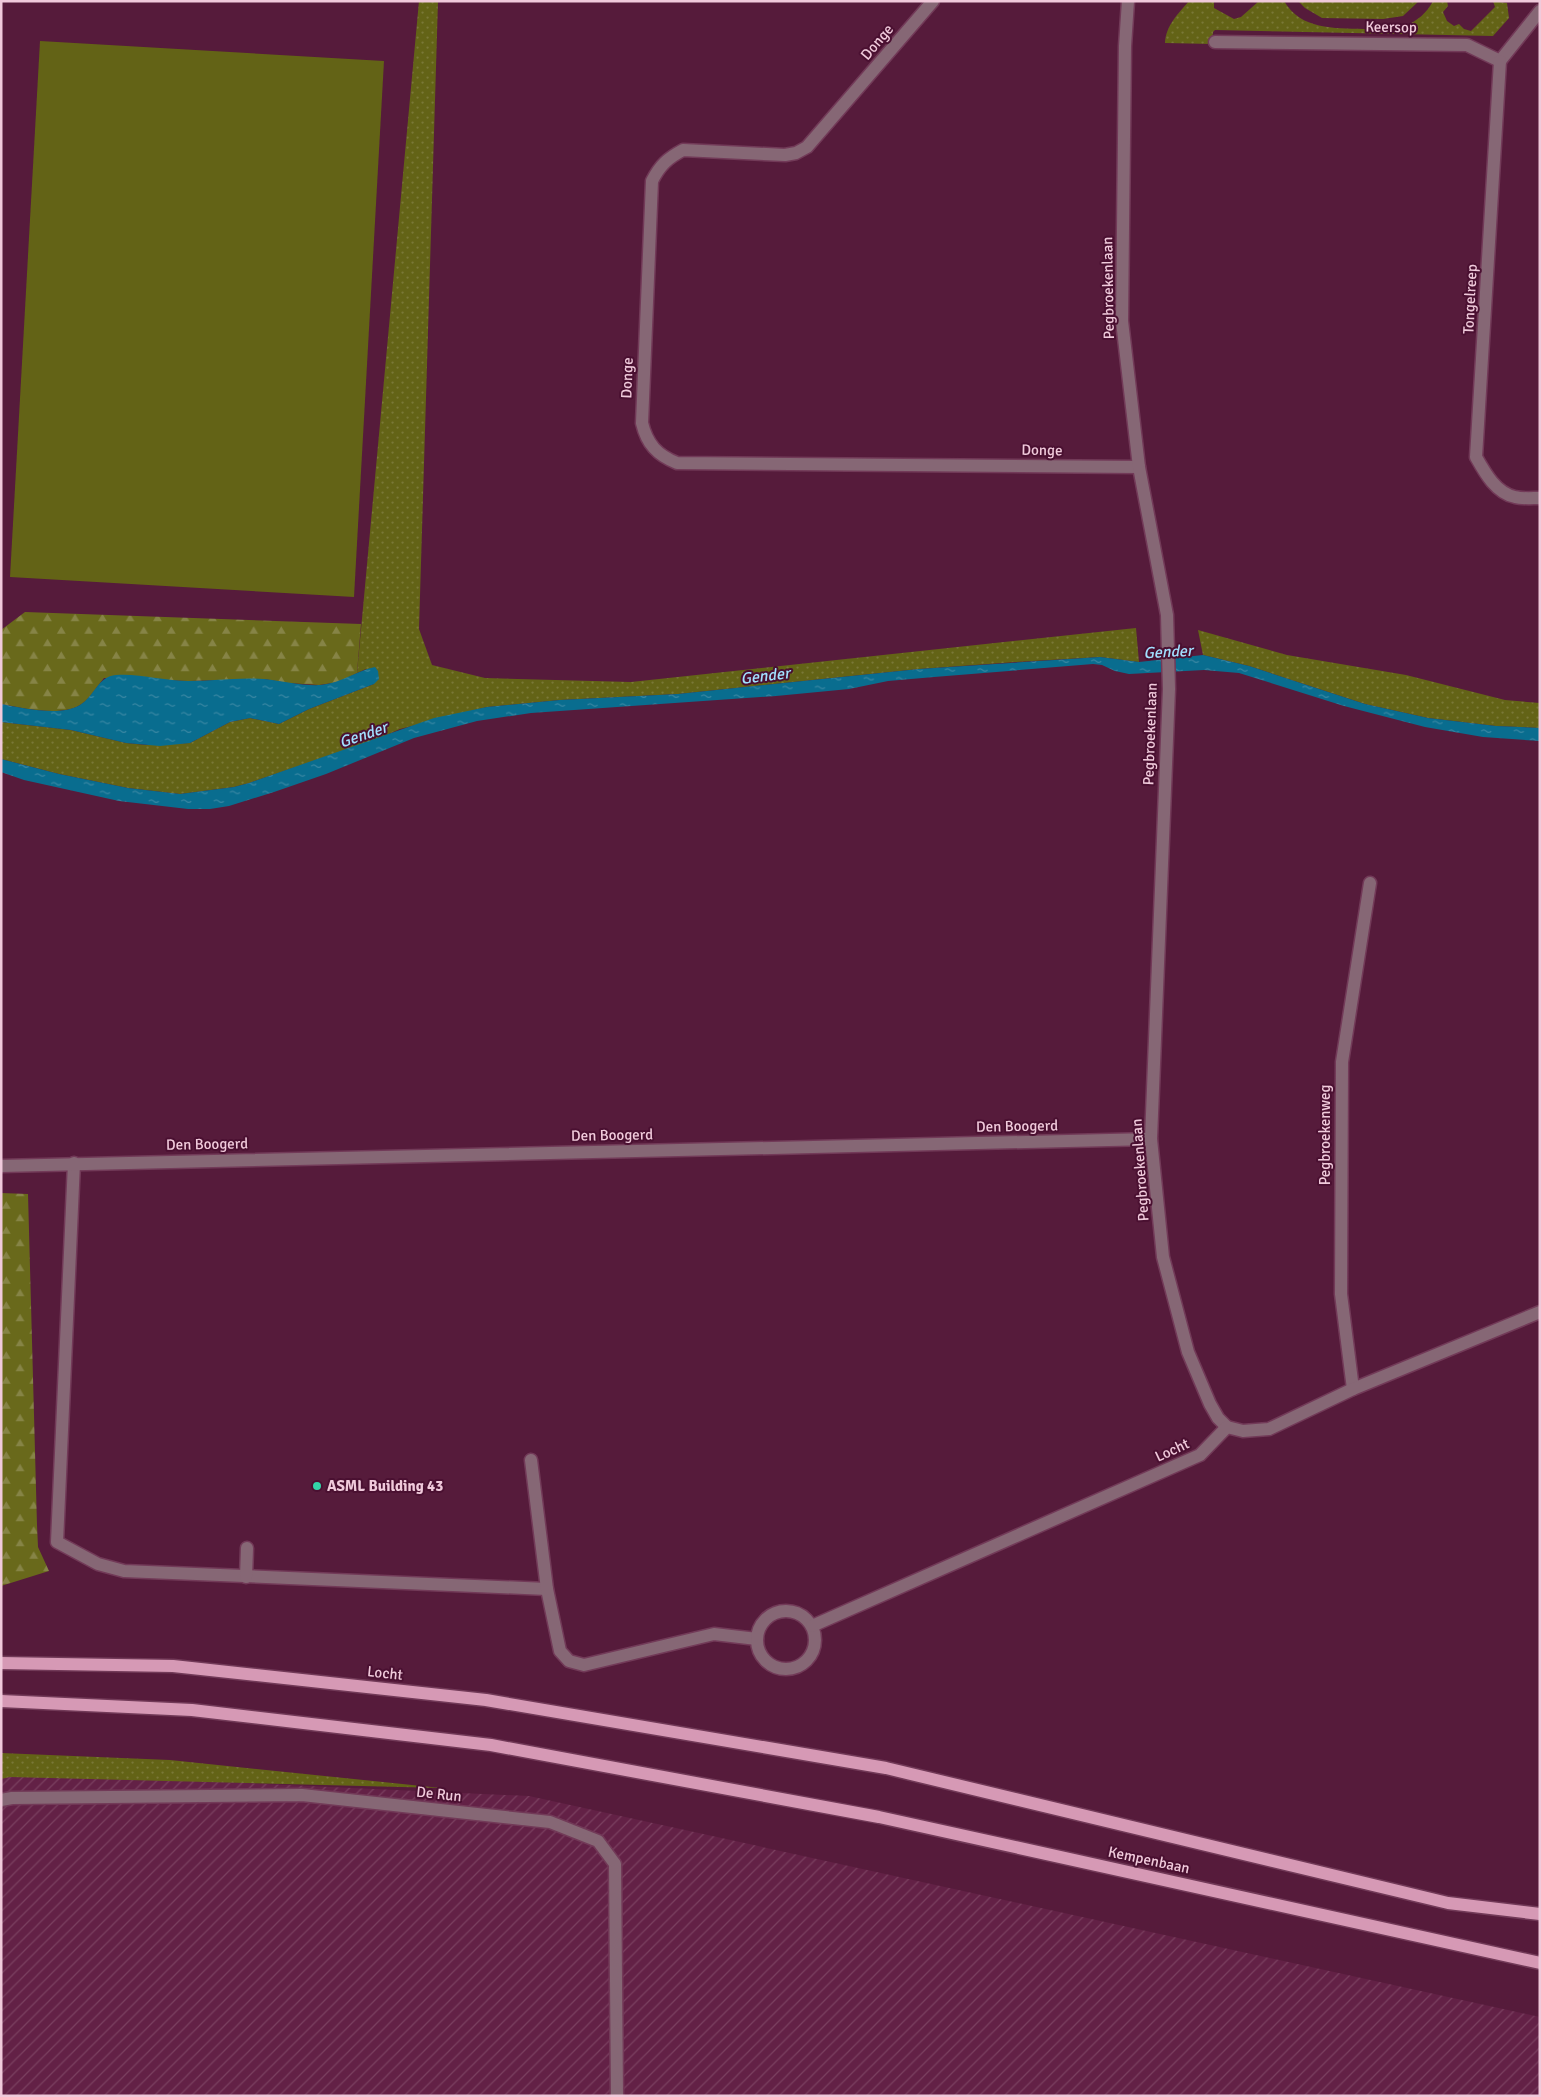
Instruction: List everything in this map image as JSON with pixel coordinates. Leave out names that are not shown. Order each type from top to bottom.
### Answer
[{"type":"main road","name":"Locht","points":[[1,1662],[172,1666],[486,1700],[762,1746]]},
{"type":"main road","name":"Kempenbaan","points":[[1,1701],[192,1710],[491,1745],[879,1816],[1540,1963]]},
{"type":"main road","name":"Kempenbaan","points":[[762,1746],[886,1768],[1448,1903],[1540,1914]]},
{"type":"street","name":"Donge","points":[[933,1],[807,148],[785,155],[683,150],[670,157],[659,167],[652,181],[642,422],[645,437],[659,453],[677,463],[1139,467]]},
{"type":"street","name":"Pegbroekenlaan","points":[[1128,1],[1125,46],[1122,321],[1139,467],[1167,615],[1169,689],[1151,1140],[1163,1257],[1188,1352],[1210,1404],[1218,1418],[1227,1427]]},
{"type":"street","points":[[1500,61],[1540,12]]},
{"type":"street","name":"Keersop","points":[[1215,42],[1467,45],[1500,61]]},
{"type":"street","name":"Tongelreep","points":[[1500,61],[1476,457],[1485,474],[1498,488],[1515,498],[1540,498]]},
{"type":"street","name":"Pegbroekenweg","points":[[1353,1389],[1341,1294],[1342,1062],[1370,883]]},
{"type":"street","name":"Den Boogerd","points":[[1,1166],[1151,1140]]},
{"type":"street","points":[[74,1163],[57,1542],[98,1564],[124,1571],[547,1589]]},
{"type":"street","points":[[1227,1427],[1244,1431],[1269,1429],[1353,1389],[1540,1312]]},
{"type":"street","name":"Locht","points":[[812,1626],[1200,1455],[1227,1427]]},
{"type":"street","points":[[531,1460],[547,1589],[560,1651],[569,1661],[584,1664],[714,1634],[757,1639]]},
{"type":"street","points":[[246,1577],[247,1548]]},
{"type":"street","points":[[779,1611],[798,1613],[806,1618],[812,1626],[816,1636],[815,1647],[810,1657],[803,1664],[793,1669],[782,1669],[772,1666],[758,1650],[758,1630],[763,1621],[779,1611]]},
{"type":"street","name":"De Run","points":[[7,1799],[302,1795],[550,1822],[598,1841],[615,1864],[617,2096]]},
{"type":"shaded area","points":[[419,1],[438,1],[419,629],[432,665],[485,678],[631,682],[1136,628],[1139,662],[1100,657],[1016,662],[919,669],[678,694],[560,700],[487,707],[400,729],[375,740],[249,783],[234,787],[180,794],[128,788],[59,774],[1,759],[1,722],[71,730],[126,743],[146,745],[190,743],[230,722],[250,718],[279,724],[309,709],[374,684],[366,669],[357,673]]},
{"type":"shaded area","points":[[1189,1],[1214,1],[1214,8],[1234,19],[1241,17],[1259,1],[1284,1],[1299,17],[1309,22],[1319,26],[1341,28],[1400,28],[1418,19],[1433,1],[1447,1],[1448,6],[1443,12],[1447,21],[1454,26],[1459,24],[1464,29],[1471,31],[1495,7],[1493,1],[1507,3],[1509,18],[1493,36],[1215,30],[1213,32],[1212,44],[1165,43],[1170,25]]},
{"type":"shaded area","points":[[1298,1],[1419,1],[1403,16],[1383,19],[1322,18],[1305,8]]},
{"type":"shaded area","points":[[40,41],[384,61],[354,597],[10,577]]},
{"type":"shaded area","points":[[1198,630],[1287,655],[1406,675],[1505,700],[1540,703],[1540,728],[1496,726],[1428,718],[1365,704],[1249,666],[1203,655]]},
{"type":"shaded area","points":[[1,1753],[170,1760],[441,1788],[10,1777],[1,1779]]},
{"type":"shaded area","points":[[1,1772],[529,1796],[1540,2017],[1540,2096],[1,2096]]},
{"type":"green space","points":[[25,612],[361,624],[357,673],[339,682],[319,685],[264,679],[188,681],[104,678],[91,695],[75,708],[43,711],[20,708],[1,704],[1,630]]},
{"type":"green space","points":[[1,1193],[28,1194],[38,1547],[49,1571],[1,1586]]},
{"type":"water","points":[[1203,655],[1249,666],[1365,704],[1428,718],[1496,726],[1540,728],[1540,741],[1483,737],[1425,727],[1344,706],[1239,673],[1204,670],[1129,674],[1093,664],[888,681],[849,689],[776,696],[531,713],[477,721],[414,738],[326,774],[274,792],[229,806],[210,809],[188,809],[119,801],[24,780],[1,772],[1,759],[59,774],[128,788],[180,794],[234,787],[249,783],[434,718],[487,707],[560,700],[678,694],[919,669],[1100,657],[1139,662]]},
{"type":"water","points":[[375,667],[378,671],[379,679],[374,684],[309,709],[279,724],[250,718],[230,722],[190,743],[160,746],[126,743],[71,730],[1,722],[1,704],[52,711],[72,709],[85,701],[105,679],[116,675],[188,681],[264,679],[321,685],[335,682]]},
{"type":"place","name":"ASML Building 43","points":[[317,1486]]},
{"type":"water label","name":"Gender","points":[[1168,651]]},
{"type":"water label","name":"Gender","points":[[765,675]]},
{"type":"water label","name":"Gender","points":[[363,734]]}]
